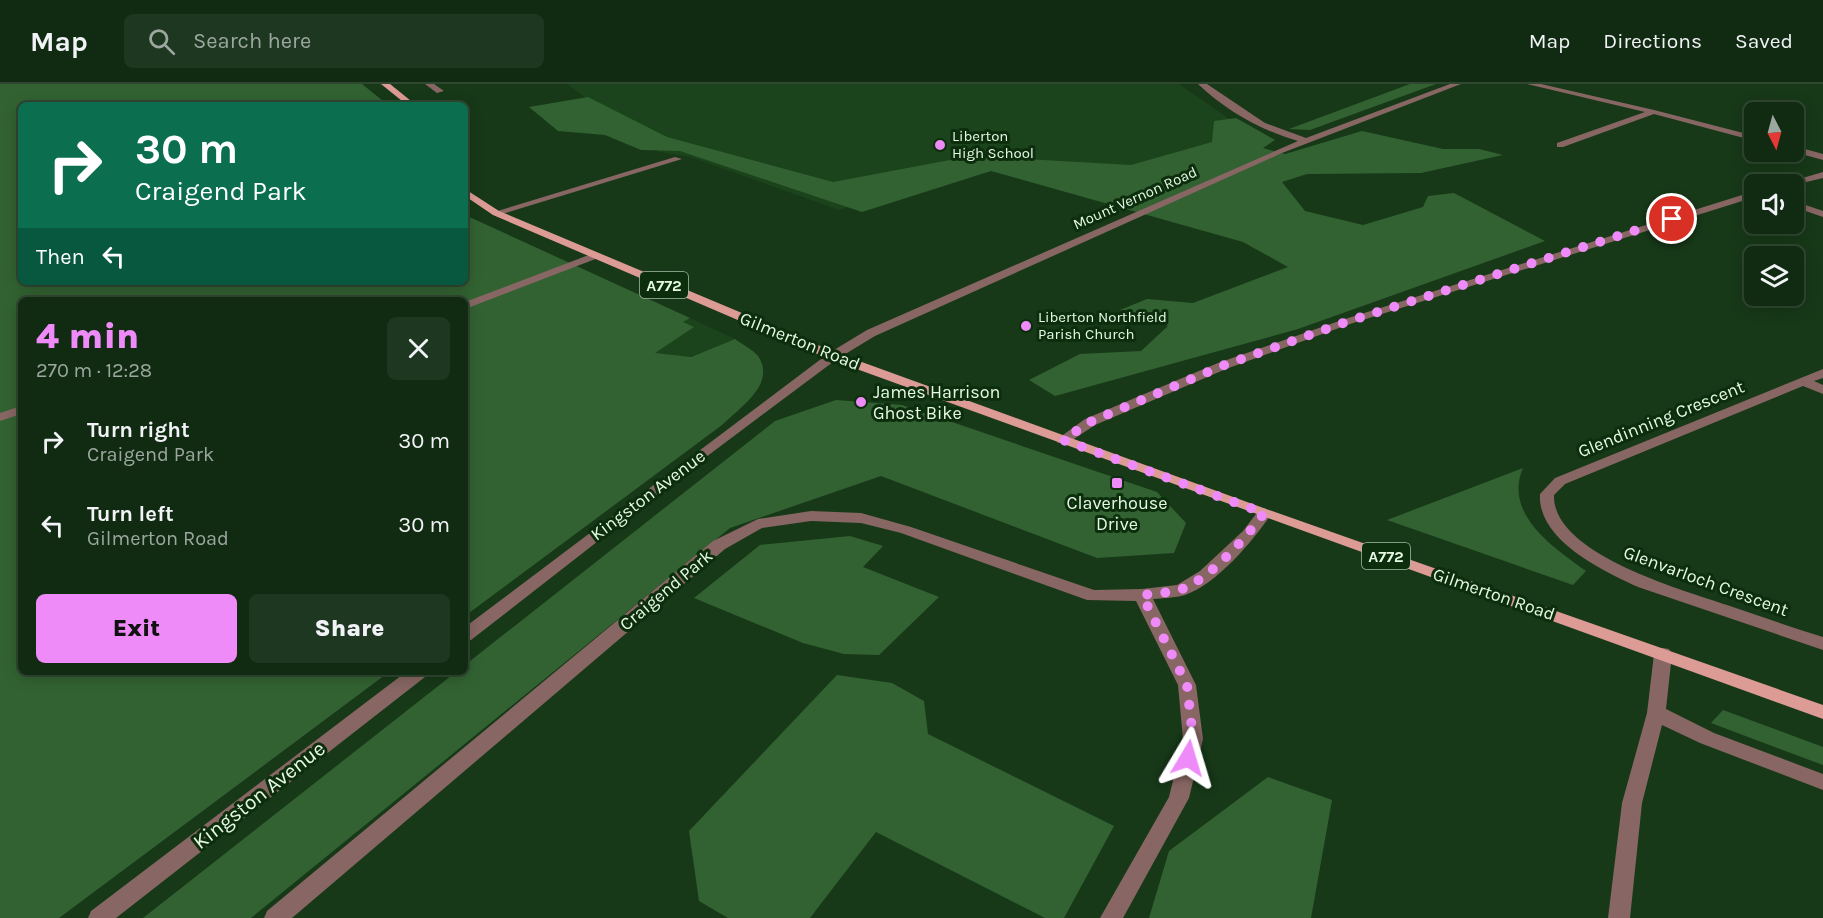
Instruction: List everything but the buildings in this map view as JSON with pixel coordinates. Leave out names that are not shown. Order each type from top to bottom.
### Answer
[{"type":"main road","points":[[385,84],[408,102]]},
{"type":"main road","name":"Gilmerton Road","points":[[468,194],[496,213],[833,356],[1264,513],[1823,712]]},
{"type":"street","points":[[429,84],[440,91]]},
{"type":"street","points":[[1202,84],[1260,125],[1274,132],[1303,140]]},
{"type":"street","name":"Mount Vernon Road","points":[[833,356],[871,333],[1303,140],[1457,84]]},
{"type":"street","points":[[1531,84],[1654,112],[1744,136]]},
{"type":"street","points":[[1560,145],[1654,112]]},
{"type":"street","points":[[1804,152],[1823,157]]},
{"type":"street","points":[[496,213],[678,159]]},
{"type":"street","points":[[1804,180],[1823,175]]},
{"type":"street","points":[[1063,440],[1090,422],[1222,366],[1346,322],[1744,197]]},
{"type":"street","points":[[1804,207],[1823,214]]},
{"type":"street","points":[[468,305],[594,256]]},
{"type":"street","name":"Kingston Avenue","points":[[468,634],[833,356]]},
{"type":"street","name":"Glendinning Crescent","points":[[1555,523],[1547,508],[1547,494],[1560,481],[1823,373]]},
{"type":"street","points":[[1803,381],[1823,390]]},
{"type":"street","points":[[0,417],[18,411]]},
{"type":"street","name":"Craigend Park","points":[[275,918],[719,545],[758,524],[811,516],[861,518],[906,530],[1093,596],[1142,595],[1181,590],[1206,575],[1249,534],[1264,513]]},
{"type":"street","name":"Glenvarloch Crescent","points":[[1555,523],[1573,543],[1592,558],[1616,571],[1644,583],[1823,644]]},
{"type":"street","points":[[1112,918],[1179,798],[1193,739],[1187,685],[1142,595]]},
{"type":"street","points":[[1619,918],[1632,803],[1656,713],[1664,654]]},
{"type":"street","name":"Kingston Avenue","points":[[99,918],[415,675]]},
{"type":"street","points":[[1656,713],[1707,738],[1823,782]]},
{"type":"shaded area","points":[[0,84],[362,84],[384,102],[18,102],[18,285],[468,285],[468,216],[690,318],[683,322],[694,327],[655,353],[691,357],[735,339],[758,356],[763,366],[763,376],[759,386],[754,395],[722,425],[468,614],[468,297],[18,297],[18,675],[385,675],[59,918],[0,918]]},
{"type":"shaded area","name":"Liberton High School","points":[[567,84],[1179,84],[1255,137],[1088,197],[975,164],[839,210],[691,157],[659,152]]},
{"type":"shaded area","points":[[1410,84],[1436,84],[1310,130],[1289,129]]},
{"type":"shaded area","points":[[588,97],[667,137],[833,182],[971,156],[1131,165],[1212,142],[1214,121],[1236,118],[1275,140],[1263,148],[1285,154],[1362,131],[1443,149],[1479,149],[1503,155],[1421,173],[1307,174],[1282,182],[1305,211],[1363,225],[1423,207],[1428,196],[1454,193],[1545,241],[1298,329],[1055,396],[1029,380],[1080,354],[1141,351],[1168,326],[1120,310],[1147,299],[1193,303],[1288,267],[1243,242],[991,171],[862,212],[680,151],[641,150],[605,135],[558,131],[529,107]]},
{"type":"shaded area","points":[[690,318],[735,339],[667,366],[627,346]]},
{"type":"shaded area","points":[[836,400],[902,405],[1157,492],[1186,523],[1174,553],[1097,558],[881,476],[730,528],[251,918],[143,918],[452,675],[468,675],[468,663],[775,421]]},
{"type":"shaded area","points":[[1523,468],[1519,485],[1520,500],[1526,515],[1547,540],[1586,571],[1573,585],[1387,520]]},
{"type":"shaded area","points":[[850,536],[883,546],[863,567],[939,597],[879,655],[844,654],[803,643],[694,598],[760,545]]},
{"type":"shaded area","points":[[837,675],[892,683],[924,701],[928,734],[1114,826],[1064,918],[1045,918],[876,832],[810,918],[728,918],[699,901],[689,831]]},
{"type":"shaded area","points":[[1723,710],[1823,747],[1823,765],[1711,723]]},
{"type":"shaded area","points":[[1268,777],[1332,800],[1311,918],[1149,918],[1169,851]]},
{"type":"place","name":"Liberton High School","points":[[940,145]]},
{"type":"place","name":"Liberton Northfield Parish Church","points":[[1026,326]]},
{"type":"place","name":"James Harrison Ghost Bike","points":[[861,402]]},
{"type":"place","name":"Claverhouse Drive","points":[[1117,483]]},
{"type":"route","points":[[1188,758],[1193,739],[1187,685],[1142,595],[1181,590],[1206,575],[1249,534],[1264,513],[1063,440],[1090,422],[1222,366],[1346,322],[1672,219]]}]
